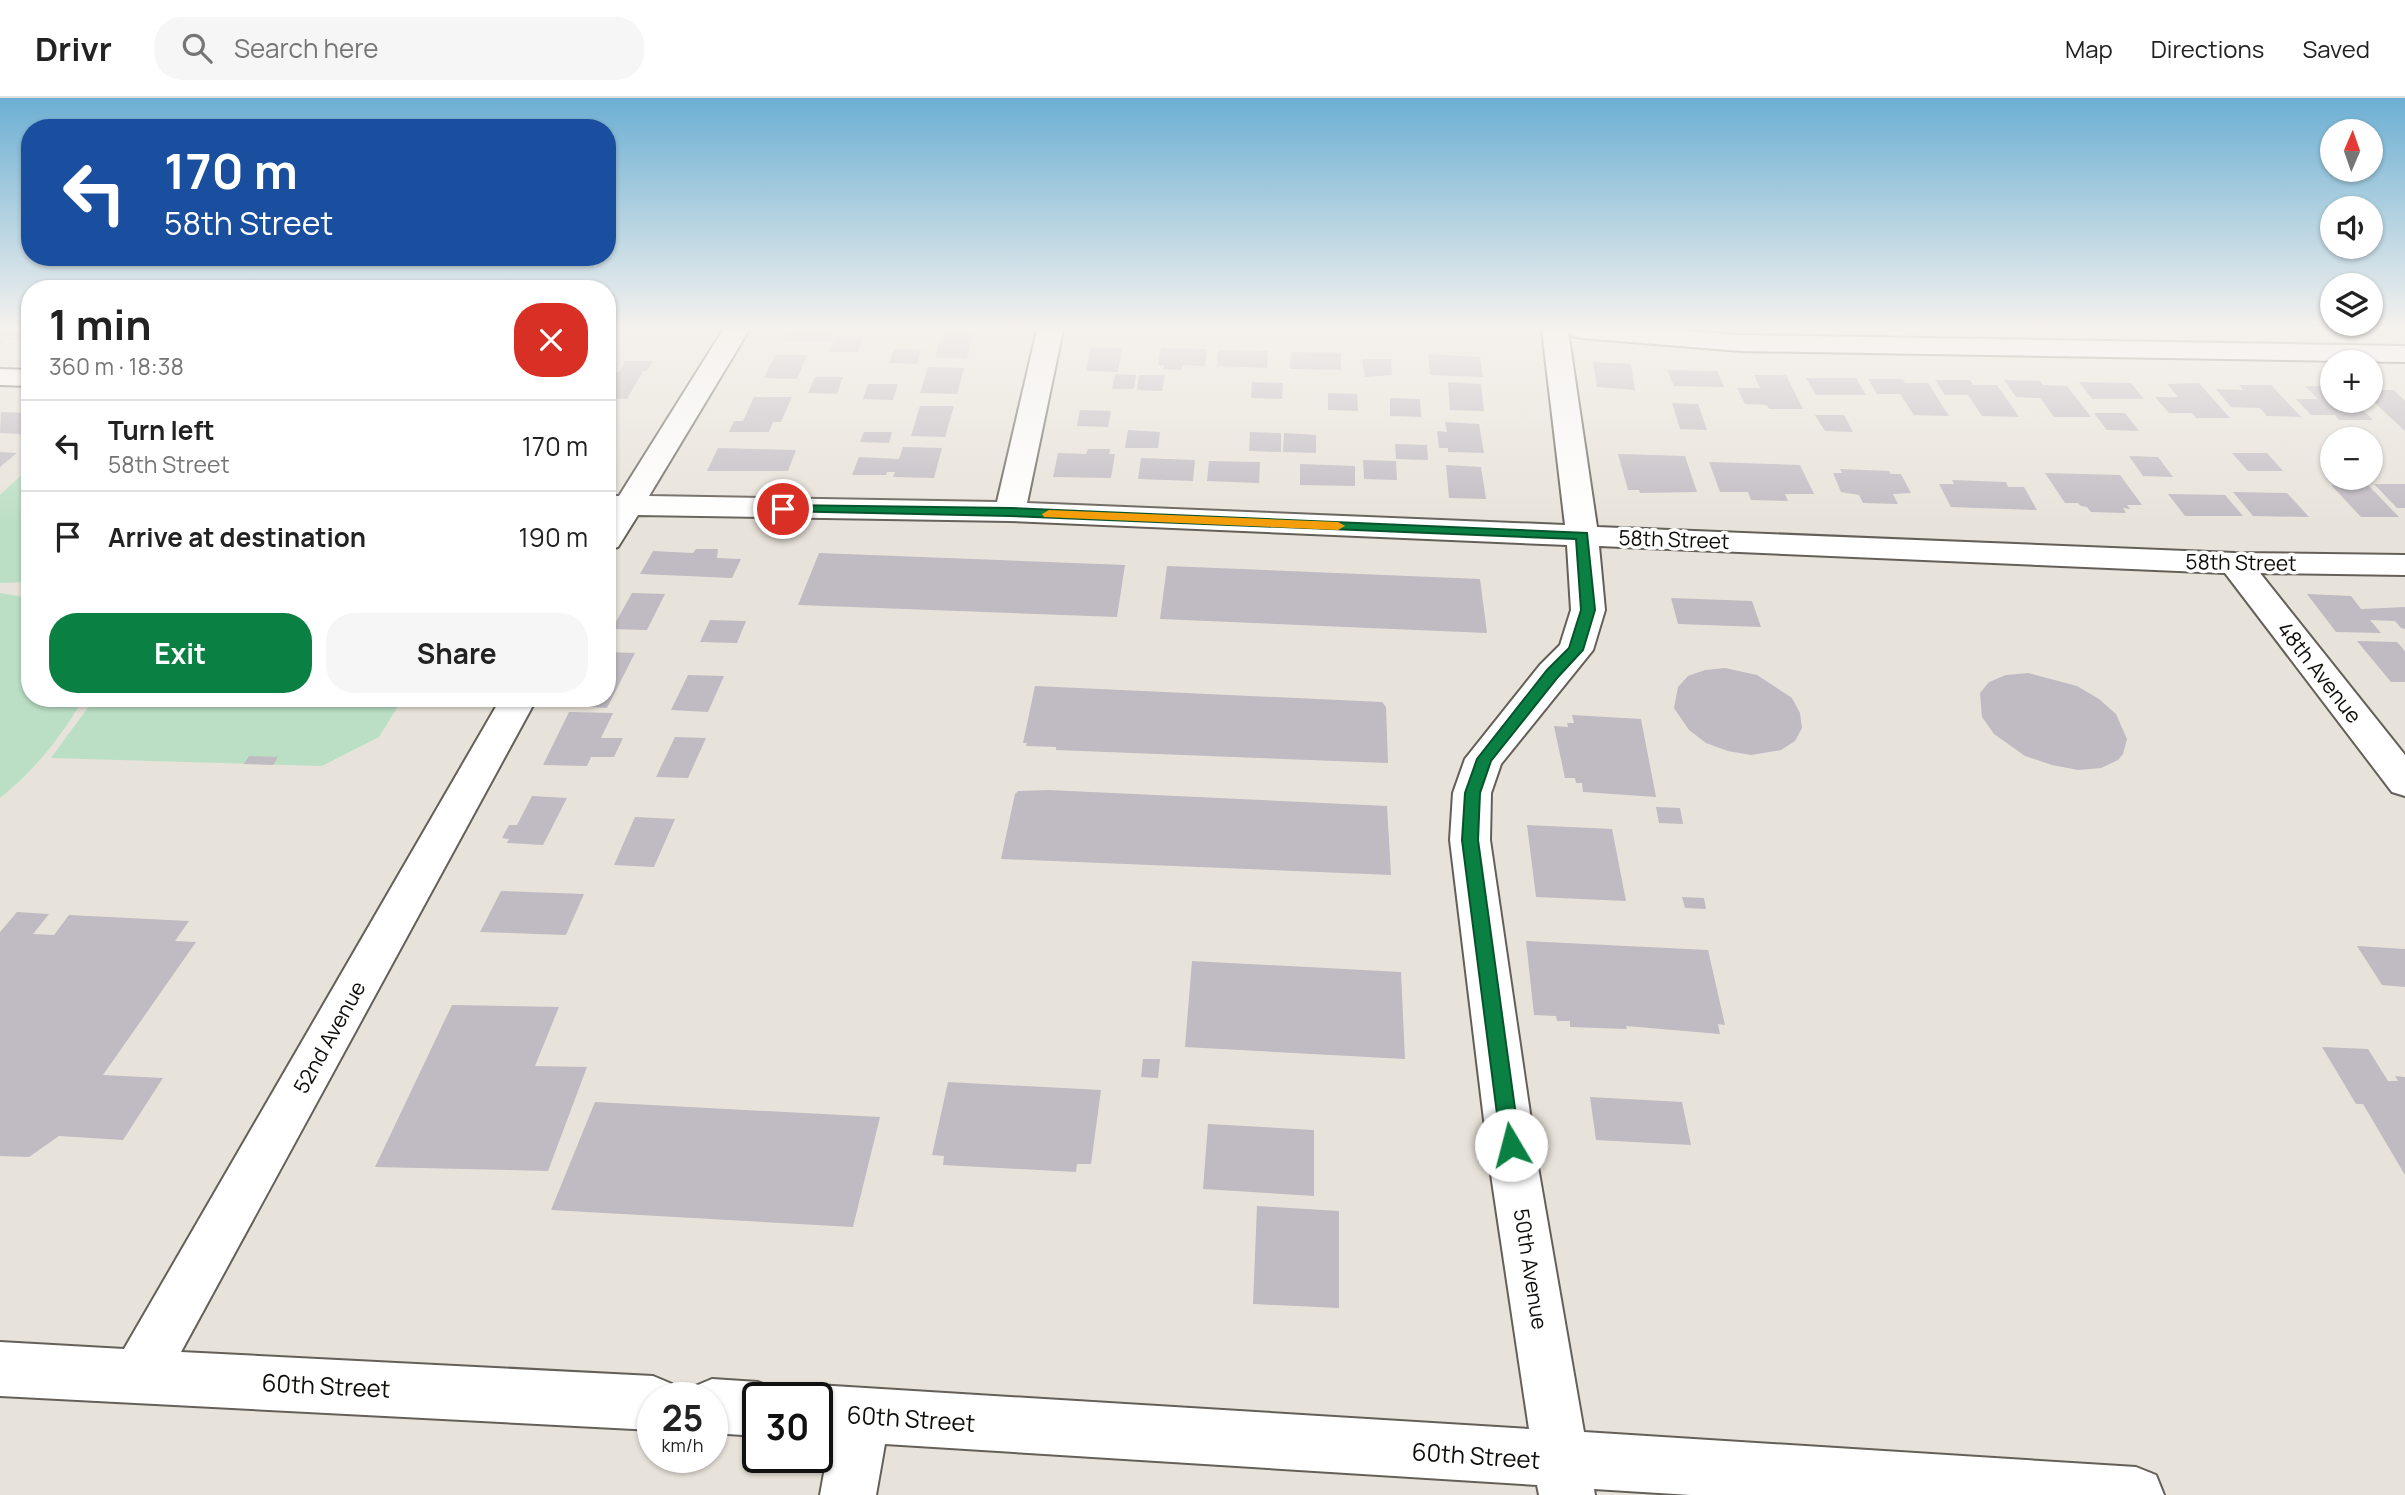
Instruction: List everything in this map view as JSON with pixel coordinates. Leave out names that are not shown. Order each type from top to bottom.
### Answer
[{"type":"street","points":[[617,506],[692,395]]},
{"type":"street","points":[[1010,512],[1036,395]]},
{"type":"street","name":"50th Avenue","points":[[1564,395],[1583,536],[1588,610],[1576,650],[1552,674],[1484,759],[1472,793],[1470,840],[1508,1129],[1565,1478]]},
{"type":"street","name":"58th Street","points":[[617,506],[1010,512],[2235,563],[2405,565]]},
{"type":"street","name":"48th Avenue","points":[[2235,563],[2405,782]]},
{"type":"street","name":"52nd Avenue","points":[[139,1375],[514,707]]},
{"type":"street","name":"60th Street","points":[[0,1369],[637,1402]]},
{"type":"street","points":[[840,1413],[848,1495]]},
{"type":"street","name":"60th Street","points":[[840,1413],[1565,1478],[2136,1495]]},
{"type":"green space","points":[[21,475],[21,582],[0,583],[0,495]]},
{"type":"green space","points":[[0,593],[21,596],[21,707],[78,707],[46,752],[25,776],[0,798]]},
{"type":"green space","points":[[88,707],[397,707],[379,737],[322,766],[51,758]]},
{"type":"building","points":[[616,395],[629,395],[627,399],[616,398]]},
{"type":"building","points":[[864,395],[895,395],[893,400],[863,399]]},
{"type":"building","points":[[1251,395],[1282,395],[1282,399],[1251,398]]},
{"type":"building","points":[[1328,395],[1357,395],[1358,411],[1328,410]]},
{"type":"building","points":[[1449,395],[1482,395],[1484,411],[1450,410]]},
{"type":"building","points":[[1741,395],[1796,395],[1803,409],[1769,409],[1767,405],[1745,404]]},
{"type":"building","points":[[1901,395],[1936,395],[1949,416],[1914,415]]},
{"type":"building","points":[[1968,395],[2004,395],[2019,417],[1982,416]]},
{"type":"building","points":[[2015,395],[2074,395],[2091,417],[2054,417],[2040,398]]},
{"type":"building","points":[[2089,395],[2141,395],[2144,399],[2092,399]]},
{"type":"building","points":[[2176,395],[2210,395],[2230,418],[2196,418],[2192,413],[2169,413],[2155,397],[2178,397]]},
{"type":"building","points":[[2221,395],[2281,395],[2301,417],[2267,416],[2260,408],[2231,407]]},
{"type":"building","points":[[2314,395],[2320,395],[2320,413],[2366,413],[2373,420],[2339,420],[2335,415],[2311,415],[2296,399],[2318,399]]},
{"type":"building","points":[[2383,395],[2399,395],[2405,401],[2405,431],[2383,410]]},
{"type":"building","points":[[754,397],[792,397],[781,422],[773,422],[769,432],[729,432],[734,421],[743,421]]},
{"type":"building","points":[[1390,398],[1420,399],[1421,417],[1390,416]]},
{"type":"building","points":[[1672,403],[1698,404],[1707,430],[1680,429]]},
{"type":"building","points":[[920,406],[954,406],[945,437],[911,436]]},
{"type":"building","points":[[1080,410],[1111,411],[1108,427],[1077,426]]},
{"type":"building","points":[[1,412],[21,413],[21,434],[0,433]]},
{"type":"building","points":[[2094,413],[2125,413],[2139,431],[2107,430]]},
{"type":"building","points":[[1815,415],[1844,415],[1853,432],[1825,431]]},
{"type":"building","points":[[1445,422],[1479,424],[1484,453],[1448,452],[1448,448],[1439,448],[1437,431],[1447,432]]},
{"type":"building","points":[[1128,430],[1160,432],[1158,448],[1125,448]]},
{"type":"building","points":[[864,432],[892,432],[889,443],[860,442]]},
{"type":"building","points":[[1250,432],[1281,433],[1281,452],[1249,451]]},
{"type":"building","points":[[1284,433],[1316,435],[1316,453],[1283,452]]},
{"type":"building","points":[[1395,444],[1427,445],[1428,460],[1396,459]]},
{"type":"building","points":[[903,447],[942,448],[934,478],[893,477],[895,472],[887,472],[886,475],[852,475],[859,457],[899,459]]},
{"type":"building","points":[[718,448],[796,450],[788,471],[707,471]]},
{"type":"building","points":[[1088,449],[1110,449],[1109,454],[1115,454],[1111,478],[1053,477],[1058,453],[1086,454]]},
{"type":"building","points":[[0,452],[17,453],[0,467]]},
{"type":"building","points":[[2232,453],[2267,453],[2283,471],[2248,471]]},
{"type":"building","points":[[1618,454],[1685,456],[1697,492],[1640,493],[1639,490],[1628,490]]},
{"type":"building","points":[[2129,456],[2158,457],[2173,477],[2143,476]]},
{"type":"building","points":[[1141,458],[1195,460],[1193,481],[1138,479]]},
{"type":"building","points":[[1363,460],[1396,461],[1397,480],[1364,479]]},
{"type":"building","points":[[1209,461],[1260,462],[1259,483],[1207,481]]},
{"type":"building","points":[[1709,462],[1800,465],[1814,494],[1785,494],[1788,501],[1751,500],[1748,492],[1720,492]]},
{"type":"building","points":[[1300,464],[1355,466],[1355,486],[1300,485]]},
{"type":"building","points":[[1446,465],[1481,467],[1486,499],[1449,498]]},
{"type":"building","points":[[1840,469],[1901,474],[1911,493],[1893,494],[1898,504],[1863,503],[1859,495],[1841,492],[1833,473],[1842,473]]},
{"type":"building","points":[[2045,473],[2120,475],[2142,505],[2127,505],[2130,509],[2123,508],[2126,513],[2091,512],[2078,503],[2065,503]]},
{"type":"building","points":[[1952,480],[2006,482],[2008,487],[2024,487],[2037,510],[1951,507],[1939,484],[1954,484]]},
{"type":"building","points":[[2383,484],[2405,484],[2405,508],[2397,508],[2380,490],[2383,490]]},
{"type":"building","points":[[2336,490],[2373,490],[2399,517],[2361,517]]},
{"type":"building","points":[[2233,492],[2287,493],[2309,517],[2253,516]]},
{"type":"building","points":[[2168,494],[2225,495],[2243,516],[2185,516]]},
{"type":"building","points":[[696,549],[718,549],[717,558],[741,559],[732,578],[640,574],[653,551],[693,553]]},
{"type":"building","points":[[819,553],[1125,565],[1117,617],[798,605]]},
{"type":"building","points":[[1167,566],[1480,579],[1487,633],[1160,619]]},
{"type":"building","points":[[632,593],[665,594],[647,630],[616,629],[616,622]]},
{"type":"building","points":[[2307,594],[2351,596],[2361,609],[2405,607],[2405,629],[2395,621],[2370,620],[2381,633],[2336,632]]},
{"type":"building","points":[[1671,598],[1752,601],[1761,627],[1678,624]]},
{"type":"building","points":[[710,620],[746,621],[737,643],[700,642]]},
{"type":"building","points":[[2357,641],[2397,642],[2405,651],[2405,682],[2391,682]]},
{"type":"building","points":[[616,652],[635,653],[616,690]]},
{"type":"building","points":[[1725,668],[1757,675],[1792,698],[1800,713],[1802,728],[1795,741],[1781,750],[1751,755],[1706,743],[1689,730],[1674,708],[1678,687],[1688,676],[1705,670]]},
{"type":"building","points":[[2028,673],[2077,686],[2099,699],[2116,714],[2127,739],[2123,754],[2118,760],[2101,768],[2078,770],[2052,765],[2025,756],[1994,734],[1982,717],[1980,693],[1989,682],[2006,675]]},
{"type":"building","points":[[688,675],[724,676],[708,712],[671,710]]},
{"type":"building","points":[[1035,686],[1382,702],[1386,707],[1388,763],[1056,750],[1056,747],[1026,746],[1027,743],[1023,743]]},
{"type":"building","points":[[569,712],[613,713],[601,738],[623,738],[614,757],[591,757],[587,766],[543,765]]},
{"type":"building","points":[[1572,715],[1641,719],[1656,797],[1583,792],[1582,783],[1576,783],[1575,778],[1565,778],[1554,726],[1568,727],[1567,723],[1574,723]]},
{"type":"building","points":[[675,737],[706,738],[688,778],[656,777]]},
{"type":"building","points":[[249,756],[278,757],[273,765],[244,764]]},
{"type":"building","points":[[1049,790],[1387,806],[1391,875],[1001,859],[1015,794],[1018,791]]},
{"type":"building","points":[[532,796],[567,798],[543,845],[507,843],[509,839],[502,838],[509,825],[517,825]]},
{"type":"building","points":[[1656,807],[1680,808],[1683,824],[1659,823]]},
{"type":"building","points":[[635,817],[675,819],[654,867],[614,865]]},
{"type":"building","points":[[1527,825],[1612,829],[1626,901],[1536,897]]},
{"type":"building","points":[[501,891],[584,894],[566,935],[480,932]]},
{"type":"building","points":[[1682,897],[1704,898],[1706,909],[1685,908]]},
{"type":"building","points":[[17,912],[49,914],[33,934],[54,935],[69,915],[189,921],[175,941],[196,942],[103,1075],[163,1078],[123,1140],[59,1136],[29,1157],[0,1156],[0,932]]},
{"type":"building","points":[[1526,941],[1708,950],[1725,1025],[1718,1024],[1720,1034],[1626,1026],[1627,1029],[1570,1027],[1570,1021],[1557,1021],[1556,1016],[1534,1015]]},
{"type":"building","points":[[2357,946],[2405,949],[2405,987],[2382,985]]},
{"type":"building","points":[[1192,961],[1401,972],[1405,1059],[1185,1047]]},
{"type":"building","points":[[452,1005],[559,1007],[535,1066],[587,1067],[548,1171],[375,1167]]},
{"type":"building","points":[[2322,1047],[2368,1049],[2388,1081],[2398,1081],[2395,1076],[2405,1077],[2405,1175],[2363,1104],[2356,1104]]},
{"type":"building","points":[[1143,1059],[1160,1059],[1158,1078],[1141,1077]]},
{"type":"building","points":[[948,1082],[1101,1090],[1091,1164],[1077,1164],[1076,1172],[943,1165],[944,1156],[932,1155]]},
{"type":"building","points":[[1590,1097],[1682,1102],[1691,1145],[1596,1140]]},
{"type":"building","points":[[595,1102],[880,1117],[853,1227],[551,1210]]},
{"type":"building","points":[[1208,1124],[1314,1130],[1314,1196],[1203,1189]]},
{"type":"building","points":[[1257,1206],[1339,1211],[1339,1308],[1253,1304]]},
{"type":"slow traffic","points":[[1049,514],[1338,526]]},
{"type":"route","points":[[783,509],[1010,512],[1583,536],[1588,610],[1576,650],[1552,674],[1484,759],[1472,793],[1470,840],[1511,1145]]}]
